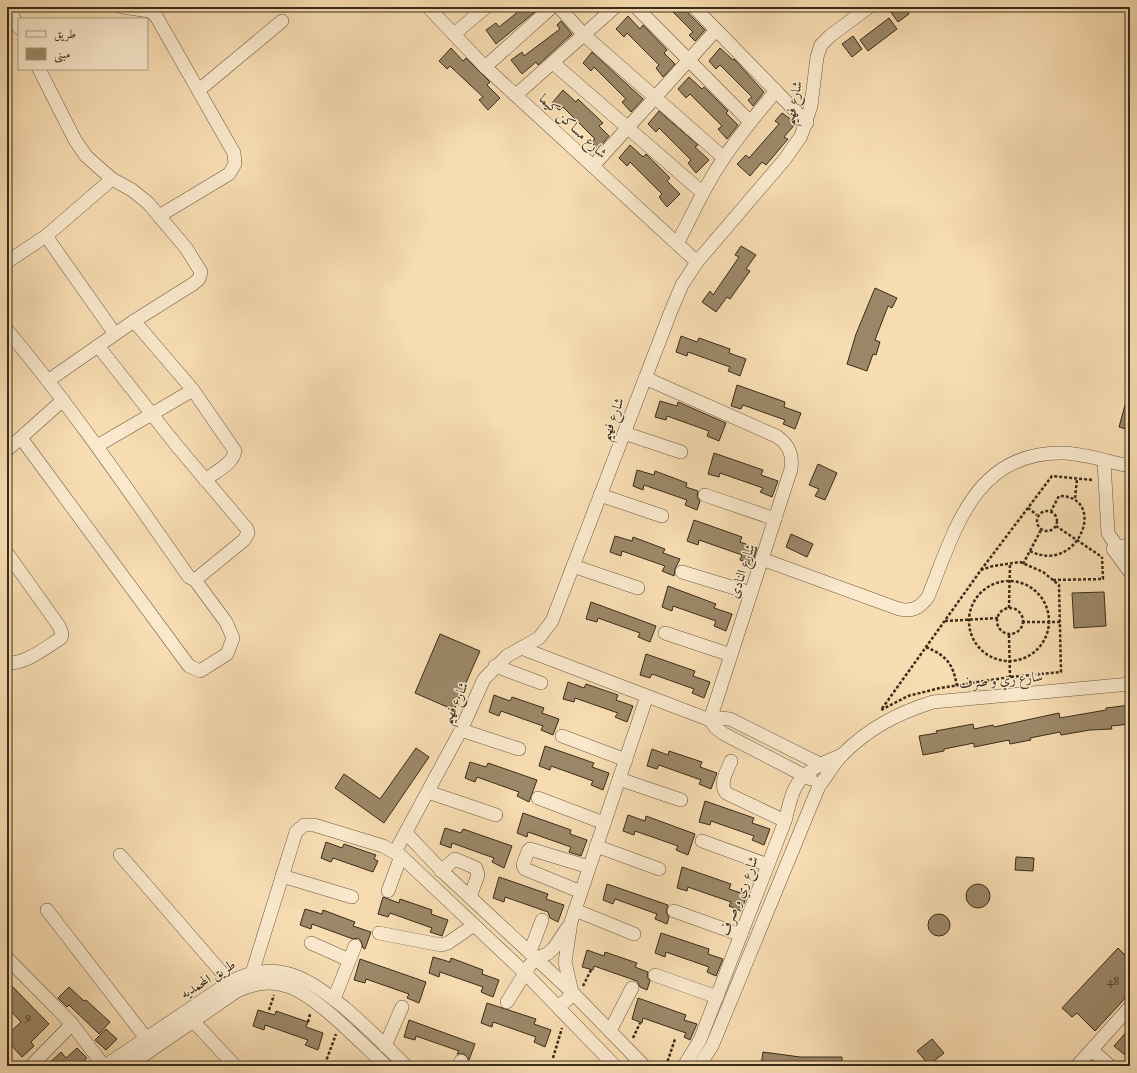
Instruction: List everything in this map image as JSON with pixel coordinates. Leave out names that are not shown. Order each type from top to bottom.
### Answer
[{"type":"street","points":[[8,7],[18,26]]},
{"type":"street","points":[[122,7],[153,12],[234,153],[235,164],[229,174],[159,216]]},
{"type":"street","points":[[454,34],[486,7]]},
{"type":"street","points":[[485,67],[552,7]]},
{"type":"street","points":[[559,7],[584,35],[724,158]]},
{"type":"street","points":[[516,95],[615,7]]},
{"type":"street","points":[[636,7],[750,122]]},
{"type":"street","points":[[694,7],[807,123]]},
{"type":"street","name":"شارع فهيم","points":[[388,891],[398,854],[406,833],[461,730],[476,693],[484,679],[495,666],[520,648],[530,644],[547,630],[552,621],[676,298],[697,262],[794,148],[807,123],[811,106],[817,57],[822,45],[830,36],[869,7]]},
{"type":"street","name":"شارع مساكن كيما","points":[[430,9],[485,67],[697,262]]},
{"type":"street","points":[[199,90],[282,21]]},
{"type":"street","points":[[593,166],[716,30]]},
{"type":"street","points":[[553,63],[703,193]]},
{"type":"street","points":[[40,70],[75,140],[86,156],[112,179],[132,190],[148,203],[186,248],[201,272],[199,279],[193,284],[134,321],[49,380]]},
{"type":"street","points":[[677,244],[703,193],[724,158],[750,122],[776,91]]},
{"type":"street","points":[[7,262],[46,236],[112,179]]},
{"type":"street","points":[[46,236],[115,334]]},
{"type":"street","points":[[134,321],[193,390],[235,451],[234,457],[230,461],[205,480]]},
{"type":"street","points":[[7,330],[49,380],[189,577],[195,580],[226,622],[233,638],[227,654],[200,671],[189,666],[21,438]]},
{"type":"street","points":[[98,346],[151,414],[244,525],[248,533],[244,540],[195,580]]},
{"type":"street","name":"شارع النادى","points":[[645,378],[776,436],[788,446],[792,461],[775,519],[710,720]]},
{"type":"street","points":[[97,446],[193,390]]},
{"type":"street","points":[[7,450],[63,400]]},
{"type":"street","points":[[624,433],[681,452]]},
{"type":"street","points":[[762,559],[899,609],[912,610],[919,607],[928,597],[960,518],[972,499],[990,479],[1018,462],[1049,454],[1066,453],[1130,466]]},
{"type":"street","points":[[1104,461],[1108,533],[1116,545],[1130,548]]},
{"type":"street","points":[[600,495],[662,516]]},
{"type":"street","points":[[705,495],[775,519]]},
{"type":"street","points":[[1116,545],[1113,549],[1130,572]]},
{"type":"street","points":[[7,553],[59,626],[62,634],[61,638],[24,660],[14,663],[7,663]]},
{"type":"street","points":[[573,566],[638,588]]},
{"type":"street","points":[[682,572],[751,593]]},
{"type":"street","points":[[665,633],[731,656]]},
{"type":"street","points":[[520,648],[710,720],[720,718],[730,719],[826,767]]},
{"type":"street","points":[[495,666],[541,683]]},
{"type":"street","name":"شارع ري و صرف","points":[[684,1066],[700,1040],[785,821],[795,788],[799,781],[806,776],[826,767],[864,735],[885,720],[932,702],[1130,684]]},
{"type":"street","points":[[572,992],[565,962],[573,916],[647,696]]},
{"type":"street","points":[[710,720],[716,728],[724,734],[821,784]]},
{"type":"street","points":[[461,730],[519,749]]},
{"type":"street","points":[[562,736],[626,760]]},
{"type":"street","points":[[731,761],[723,781],[726,794],[785,821]]},
{"type":"street","name":"شارع ري و صرف","points":[[699,1066],[712,1046],[821,784],[826,767]]},
{"type":"street","points":[[619,779],[681,800]]},
{"type":"street","points":[[428,792],[496,815]]},
{"type":"street","points":[[538,798],[604,823]]},
{"type":"street","points":[[248,986],[296,832],[304,825],[309,824],[375,843],[398,854],[525,973],[615,1066]]},
{"type":"street","points":[[406,833],[470,898],[534,955],[572,992],[644,1066]]},
{"type":"street","points":[[702,841],[768,865]]},
{"type":"street","points":[[596,846],[659,869]]},
{"type":"street","points":[[581,892],[525,869],[523,865],[528,851],[532,850],[589,867]]},
{"type":"street","points":[[120,855],[230,982]]},
{"type":"street","points":[[441,870],[455,859],[476,868],[478,875],[470,898]]},
{"type":"street","points":[[282,876],[352,897]]},
{"type":"street","points":[[47,910],[146,1038]]},
{"type":"street","points":[[674,911],[741,935]]},
{"type":"street","points":[[573,916],[634,934]]},
{"type":"street","points":[[534,955],[547,954],[554,948],[573,916]]},
{"type":"street","points":[[507,1002],[534,955],[542,920]]},
{"type":"street","points":[[379,933],[441,945],[448,943],[474,925]]},
{"type":"street","points":[[311,943],[349,960]]},
{"type":"street","points":[[334,999],[355,946]]},
{"type":"street","points":[[7,959],[72,1024],[104,1066]]},
{"type":"street","name":"طريق المحمديه","points":[[104,1066],[230,982],[251,973],[265,971],[292,974],[316,985],[334,999],[406,1066]]},
{"type":"street","points":[[654,975],[717,997]]},
{"type":"street","name":"طريق المحمديه","points":[[128,1066],[237,991],[248,986],[258,984],[278,984],[297,990],[306,995],[340,1023],[386,1066]]},
{"type":"street","points":[[610,1031],[632,988]]},
{"type":"street","points":[[562,1010],[566,1000],[572,992]]},
{"type":"street","points":[[385,1046],[402,1007]]},
{"type":"street","points":[[1077,1066],[1130,1007]]},
{"type":"street","points":[[193,1021],[235,1066]]},
{"type":"street","points":[[31,1066],[72,1024]]},
{"type":"street","points":[[1092,1050],[1110,1066]]},
{"type":"path","points":[[981,570],[1010,563],[1023,564],[1043,572],[1059,585],[1061,672],[1010,677],[908,696],[881,710],[981,570],[1052,476],[1100,481]]},
{"type":"path","points":[[1075,498],[1077,479]]},
{"type":"path","points":[[1030,551],[1044,556],[1054,556],[1066,551],[1077,540],[1083,531],[1085,522],[1083,508],[1075,498],[1059,496],[1051,511]]},
{"type":"path","points":[[1028,508],[1037,515]]},
{"type":"path","points":[[1043,511],[1051,511],[1057,518],[1056,526],[1050,531],[1041,530],[1037,525],[1037,515],[1043,511]]},
{"type":"path","points":[[1056,526],[1102,556]]},
{"type":"path","points":[[1023,564],[1041,530]]},
{"type":"path","points":[[1053,580],[1103,579],[1102,549]]},
{"type":"path","points":[[1009,608],[1010,563]]},
{"type":"path","points":[[1009,581],[1025,584],[1038,593],[1047,606],[1049,622],[1046,637],[1037,650],[1025,659],[1010,662],[994,659],[980,650],[971,636],[968,619],[973,602],[984,589],[992,584],[1009,581]]},
{"type":"path","points":[[1009,635],[1020,629],[1022,622],[1021,615],[1018,611],[1009,608],[1000,613],[998,618],[999,627],[1009,635],[1010,695]]},
{"type":"path","points":[[945,621],[998,618]]},
{"type":"path","points":[[1022,622],[1061,622]]},
{"type":"path","points":[[926,647],[945,657],[955,673],[957,686]]},
{"type":"path","points":[[553,1058],[562,1010]]},
{"type":"path","points":[[325,1064],[340,1023]]},
{"type":"path","points":[[666,1066],[675,1039]]},
{"type":"building","points":[[524,7],[533,7],[536,11],[496,44],[486,30],[496,23],[499,27]]},
{"type":"building","points":[[668,7],[686,7],[688,13],[705,30],[695,41],[689,35],[693,32]]},
{"type":"building","points":[[895,7],[904,7],[909,14],[898,22],[890,11]]},
{"type":"building","points":[[628,16],[640,29],[643,25],[667,50],[664,53],[675,64],[663,77],[656,68],[659,65],[627,33],[624,37],[616,29]]},
{"type":"building","points":[[889,18],[897,29],[868,51],[860,40]]},
{"type":"building","points":[[561,21],[572,34],[538,65],[536,62],[522,74],[511,60],[522,52],[524,56],[560,29],[557,25]]},
{"type":"building","points":[[853,36],[862,49],[852,57],[842,44]]},
{"type":"building","points":[[451,48],[463,61],[466,58],[490,82],[487,85],[500,98],[488,110],[479,100],[483,97],[450,66],[447,69],[439,61]]},
{"type":"building","points":[[720,48],[733,60],[734,59],[764,92],[753,106],[748,100],[752,97],[720,65],[716,69],[709,61]]},
{"type":"building","points":[[592,52],[643,99],[631,112],[622,102],[626,99],[594,67],[591,71],[583,63]]},
{"type":"building","points":[[689,77],[702,89],[704,87],[728,111],[726,113],[738,125],[727,139],[718,129],[722,126],[690,94],[686,98],[678,89]]},
{"type":"building","points":[[563,90],[576,102],[578,99],[603,123],[599,126],[609,136],[598,149],[591,142],[595,139],[563,107],[559,110],[552,103]]},
{"type":"building","points":[[659,111],[698,145],[695,147],[709,160],[696,173],[688,163],[691,160],[659,128],[656,132],[648,124]]},
{"type":"building","points":[[782,113],[796,123],[784,137],[788,139],[766,165],[762,162],[750,176],[737,164],[746,155],[749,158],[779,124],[775,121]]},
{"type":"building","points":[[630,145],[643,157],[646,154],[670,178],[667,181],[680,194],[667,207],[659,197],[662,194],[630,162],[627,166],[619,158]]},
{"type":"building","points":[[741,246],[756,255],[746,269],[750,271],[730,299],[727,297],[716,312],[702,302],[710,291],[713,295],[739,257],[735,255]]},
{"type":"building","points":[[875,288],[897,298],[892,308],[888,306],[875,340],[880,342],[876,355],[873,354],[867,371],[847,364],[856,334]]},
{"type":"building","points":[[681,336],[697,342],[699,338],[730,349],[729,353],[746,359],[740,376],[728,371],[730,367],[688,352],[687,356],[676,352]]},
{"type":"building","points":[[737,385],[785,402],[784,407],[801,413],[795,429],[783,424],[785,420],[743,405],[741,409],[731,406]]},
{"type":"building","points":[[1127,398],[1130,399],[1130,430],[1119,427]]},
{"type":"building","points":[[660,401],[677,406],[678,402],[726,423],[719,441],[707,436],[709,431],[667,416],[666,420],[655,417]]},
{"type":"building","points":[[714,453],[763,470],[761,475],[778,481],[772,497],[760,492],[763,488],[720,473],[719,477],[708,474]]},
{"type":"building","points":[[818,464],[837,473],[825,500],[815,496],[819,489],[809,485]]},
{"type":"building","points":[[637,470],[654,475],[655,471],[687,483],[686,487],[698,491],[697,497],[700,501],[697,510],[685,505],[687,500],[644,485],[643,490],[633,486]]},
{"type":"building","points":[[694,520],[742,537],[740,542],[757,548],[752,565],[740,560],[742,555],[699,540],[698,545],[687,541]]},
{"type":"building","points":[[791,534],[813,544],[807,557],[786,547]]},
{"type":"building","points":[[615,536],[632,541],[633,537],[665,549],[663,553],[680,559],[675,569],[674,576],[662,571],[665,566],[622,551],[621,556],[610,552]]},
{"type":"building","points":[[668,586],[716,604],[714,608],[732,614],[726,631],[714,626],[716,621],[673,606],[672,611],[662,607]]},
{"type":"building","points":[[1104,592],[1106,626],[1074,628],[1072,593]]},
{"type":"building","points":[[591,602],[656,626],[650,642],[638,637],[640,633],[598,618],[597,622],[586,619]]},
{"type":"building","points":[[440,634],[480,651],[454,710],[415,693]]},
{"type":"building","points":[[646,654],[695,671],[693,676],[710,682],[704,698],[692,693],[694,689],[652,674],[650,678],[640,675]]},
{"type":"building","points":[[568,682],[584,688],[586,684],[618,695],[616,700],[633,706],[627,722],[615,717],[618,713],[575,698],[574,702],[563,699]]},
{"type":"building","points":[[494,695],[510,701],[512,697],[544,708],[542,713],[559,719],[553,735],[541,730],[543,726],[501,711],[499,716],[489,712]]},
{"type":"building","points":[[1130,705],[1130,724],[1111,726],[1112,729],[1090,730],[1061,735],[1060,732],[1010,744],[1009,740],[974,747],[974,743],[923,755],[919,736],[973,724],[974,729],[993,725],[994,727],[1059,713],[1060,718],[1106,710],[1106,708]]},
{"type":"building","points":[[545,746],[594,763],[592,767],[609,773],[603,790],[591,785],[593,781],[551,766],[550,770],[539,766]]},
{"type":"building","points":[[416,748],[429,757],[384,823],[335,788],[344,774],[380,799]]},
{"type":"building","points":[[652,749],[668,755],[669,751],[702,762],[700,767],[717,773],[711,789],[699,784],[701,780],[659,765],[657,769],[647,766]]},
{"type":"building","points":[[470,762],[486,767],[488,763],[537,780],[529,802],[517,796],[519,792],[477,777],[475,782],[465,778]]},
{"type":"building","points":[[705,801],[754,818],[752,823],[770,829],[764,845],[752,840],[754,836],[711,821],[710,825],[699,822]]},
{"type":"building","points":[[523,813],[571,830],[570,834],[587,840],[581,856],[569,852],[571,847],[528,832],[527,837],[517,833]]},
{"type":"building","points":[[628,815],[645,821],[646,816],[695,834],[688,855],[676,850],[678,846],[635,831],[634,835],[623,831]]},
{"type":"building","points":[[445,828],[461,833],[463,829],[512,846],[504,868],[492,862],[494,858],[452,843],[451,848],[440,844]]},
{"type":"building","points":[[326,842],[342,848],[344,844],[376,855],[374,859],[378,861],[373,872],[333,858],[331,862],[321,858]]},
{"type":"building","points":[[1016,857],[1034,858],[1033,871],[1015,870]]},
{"type":"building","points":[[682,867],[731,884],[729,889],[747,895],[741,911],[729,906],[731,902],[688,887],[687,891],[677,888]]},
{"type":"building","points":[[499,877],[548,894],[546,899],[564,905],[558,922],[550,918],[548,912],[505,897],[504,902],[493,898]]},
{"type":"building","points":[[607,884],[668,905],[666,912],[669,917],[667,924],[655,919],[657,914],[615,899],[613,904],[603,900]]},
{"type":"building","points":[[978,884],[987,887],[990,896],[987,905],[978,908],[969,905],[966,896],[969,887]]},
{"type":"building","points":[[383,897],[399,903],[400,899],[432,910],[431,914],[448,920],[442,936],[430,932],[432,928],[390,913],[388,917],[378,914]]},
{"type":"building","points":[[305,909],[322,914],[323,910],[355,922],[353,926],[371,932],[365,949],[358,938],[353,939],[312,924],[311,929],[300,925]]},
{"type":"building","points":[[939,914],[947,917],[950,925],[947,933],[939,936],[931,933],[928,925],[931,917]]},
{"type":"building","points":[[661,933],[709,949],[708,954],[723,959],[716,976],[707,972],[709,967],[666,952],[665,957],[655,953]]},
{"type":"building","points":[[1118,948],[1130,960],[1130,993],[1095,1031],[1077,1013],[1072,1017],[1062,1008]]},
{"type":"building","points":[[587,950],[604,956],[605,952],[637,963],[635,967],[648,972],[647,977],[650,981],[647,990],[640,987],[637,981],[594,966],[593,970],[582,967]]},
{"type":"building","points":[[433,957],[450,962],[451,958],[483,970],[482,974],[499,980],[493,997],[481,992],[483,987],[440,972],[439,977],[429,973]]},
{"type":"building","points":[[360,959],[426,982],[419,1003],[407,998],[409,994],[366,979],[365,983],[354,980]]},
{"type":"building","points":[[7,981],[49,1024],[31,1042],[34,1046],[22,1057],[7,1041],[7,1035],[21,1022],[7,1007]]},
{"type":"building","points":[[69,987],[110,1022],[99,1034],[69,1005],[67,1007],[58,998]]},
{"type":"building","points":[[638,998],[686,1015],[684,1020],[697,1024],[690,1040],[684,1037],[686,1033],[643,1018],[642,1023],[632,1019]]},
{"type":"building","points":[[487,1003],[536,1019],[534,1024],[551,1030],[545,1047],[534,1042],[536,1037],[493,1022],[492,1027],[481,1023]]},
{"type":"building","points":[[258,1010],[275,1015],[276,1011],[308,1022],[306,1027],[323,1033],[318,1050],[305,1045],[308,1040],[265,1025],[264,1030],[253,1026]]},
{"type":"building","points":[[409,1020],[475,1044],[469,1060],[464,1054],[457,1054],[459,1051],[416,1036],[415,1040],[404,1037]]},
{"type":"building","points":[[1130,1028],[1130,1049],[1125,1055],[1114,1046]]},
{"type":"building","points":[[106,1029],[117,1039],[106,1050],[95,1040]]},
{"type":"building","points":[[932,1039],[944,1053],[929,1065],[917,1051]]},
{"type":"building","points":[[77,1048],[87,1058],[79,1066],[46,1066],[61,1052],[66,1058]]},
{"type":"building","points":[[763,1052],[800,1057],[842,1057],[842,1066],[761,1066]]}]
